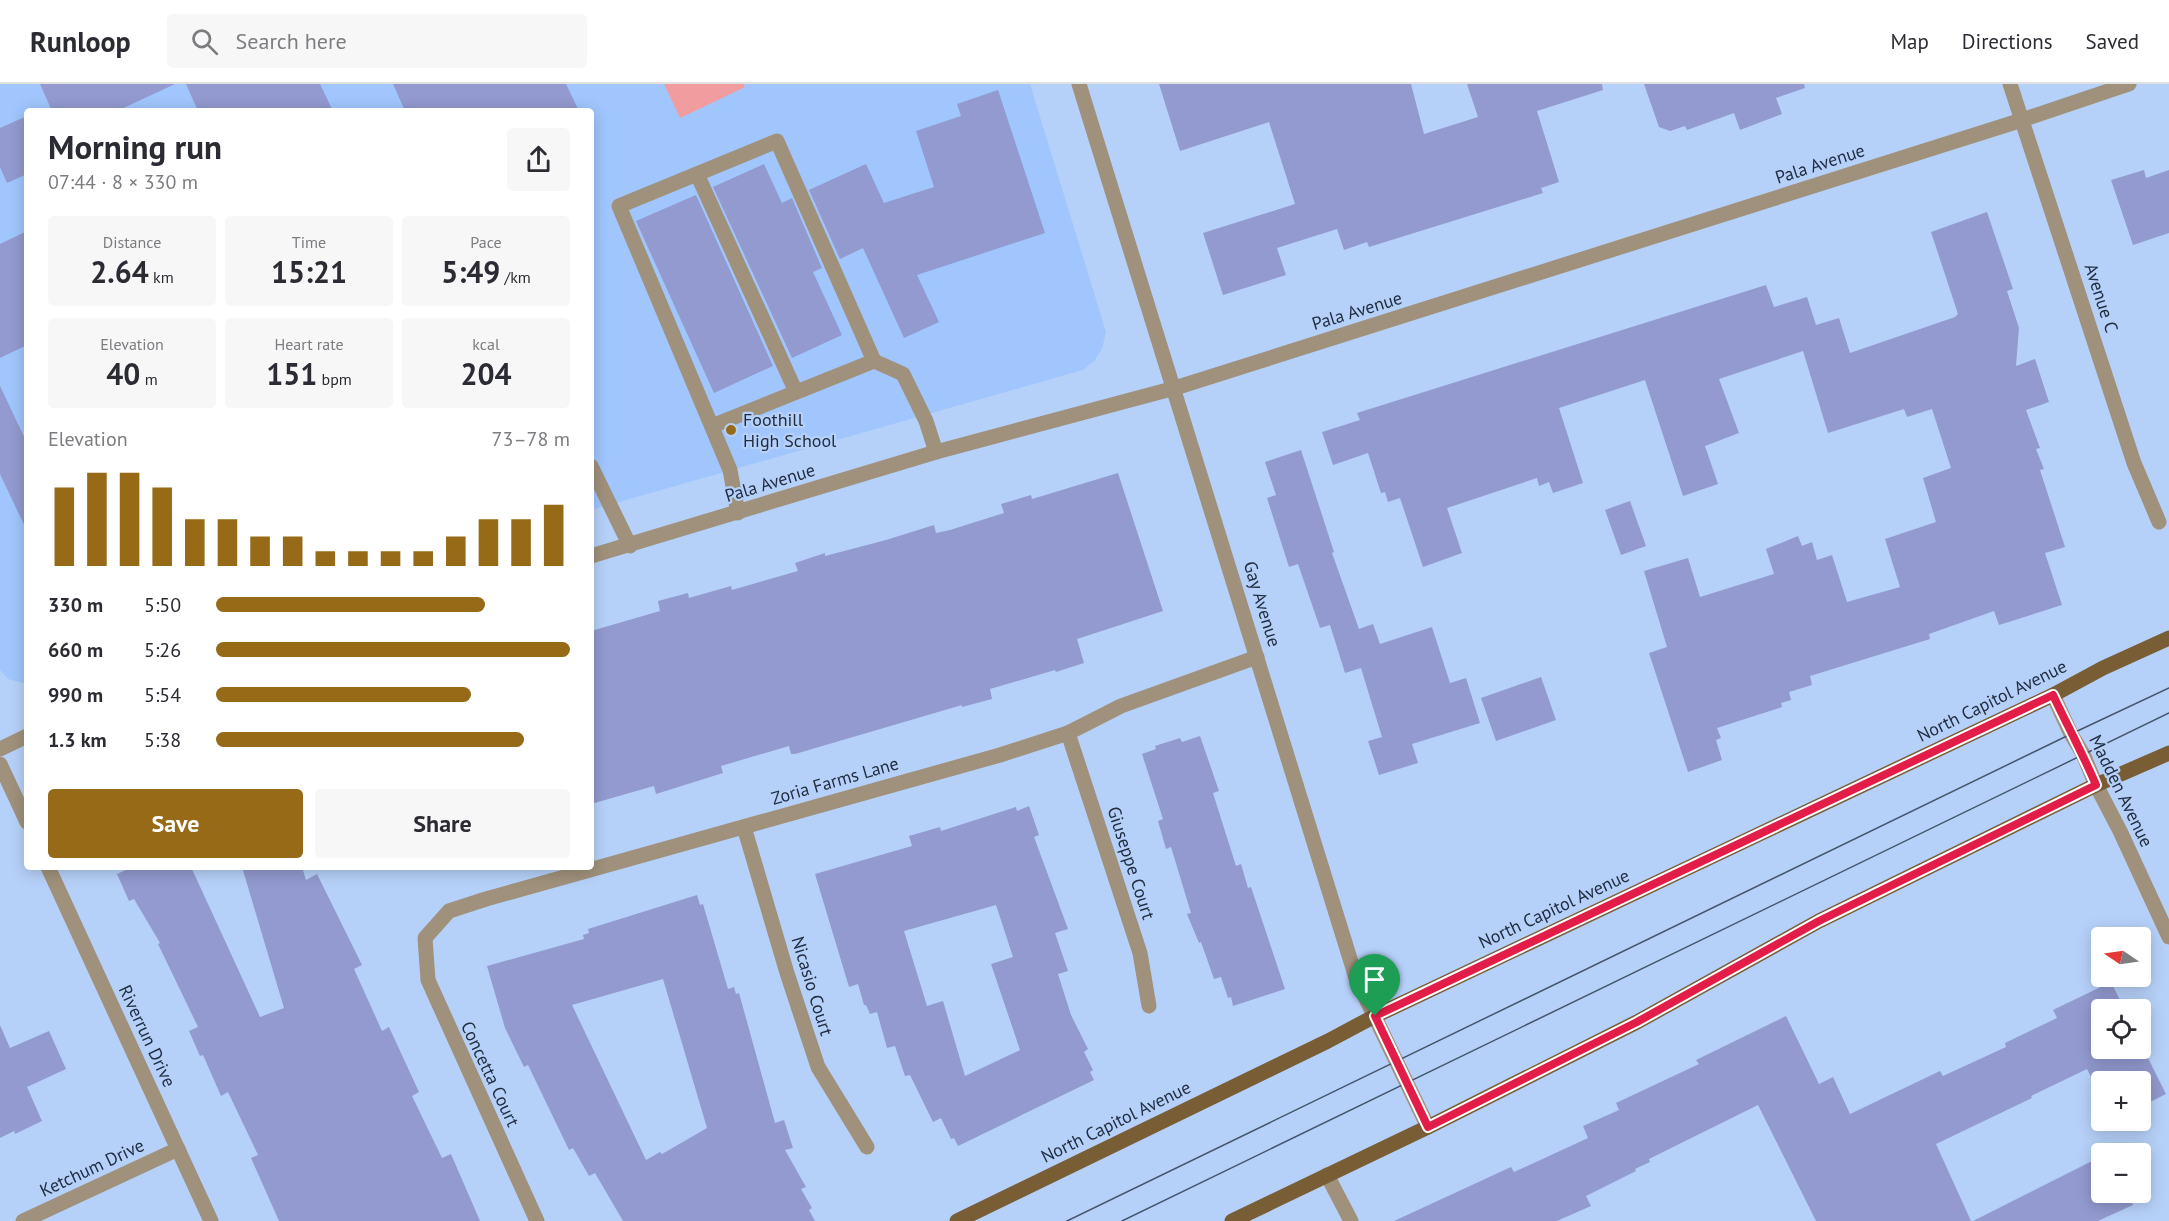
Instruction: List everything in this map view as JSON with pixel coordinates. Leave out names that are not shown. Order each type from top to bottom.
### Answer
[{"type":"main road","name":"North Capitol Avenue","points":[[957,1221],[1375,1016],[2169,638]]},
{"type":"main road","points":[[1232,1221],[1428,1127],[1637,1022],[1819,921],[2096,785],[2169,753]]},
{"type":"street","name":"Gay Avenue","points":[[1080,84],[1356,978],[1428,1127]]},
{"type":"street","name":"Avenue C","points":[[2010,84],[2134,463],[2159,522]]},
{"type":"street","name":"Pala Avenue","points":[[594,555],[936,452],[1175,388],[2022,120],[2129,84]]},
{"type":"street","points":[[738,513],[732,477],[619,206],[777,141],[874,361],[903,374],[927,421],[936,452]]},
{"type":"street","points":[[697,174],[796,392]]},
{"type":"street","points":[[712,426],[874,361]]},
{"type":"street","points":[[594,472],[630,546]]},
{"type":"street","name":"Zoria Farms Lane","points":[[594,869],[1000,755],[1068,733],[1121,706],[1257,657]]},
{"type":"street","name":"Madden Avenue","points":[[2053,695],[2169,937]]},
{"type":"street","name":"Giuseppe Court","points":[[1068,733],[1140,953],[1149,1006]]},
{"type":"street","points":[[0,748],[24,737]]},
{"type":"street","points":[[0,764],[24,816]]},
{"type":"street","name":"Nicasio Court","points":[[744,827],[787,973],[818,1067],[867,1147]]},
{"type":"street","name":"Riverrun Drive","points":[[49,870],[211,1221]]},
{"type":"street","name":"Zoria Farms Lane","points":[[425,938],[449,911],[590,870]]},
{"type":"street","name":"Concetta Court","points":[[425,938],[428,980],[537,1221]]},
{"type":"street","name":"Ketchum Drive","points":[[23,1221],[178,1149]]},
{"type":"street","points":[[1327,1175],[1351,1221]]},
{"type":"shaded area","name":"Foothill High School","points":[[0,84],[1030,84],[1106,332],[1102,349],[1095,360],[1083,370],[594,509],[594,108],[24,108],[24,683],[8,679],[0,670]]},
{"type":"shaded area","points":[[664,84],[743,84],[745,87],[680,118]]},
{"type":"building","points":[[40,84],[175,84],[123,108],[51,108]]},
{"type":"building","points":[[186,84],[320,84],[332,108],[197,108]]},
{"type":"building","points":[[393,84],[566,84],[578,108],[404,108]]},
{"type":"building","points":[[1159,84],[1411,84],[1424,134],[1478,117],[1467,84],[1602,84],[1603,90],[1537,111],[1559,182],[1541,188],[1543,193],[1369,247],[1367,242],[1344,250],[1337,229],[1277,248],[1286,275],[1223,295],[1203,233],[1295,204],[1269,122],[1180,151]]},
{"type":"building","points":[[1644,84],[1804,84],[1805,88],[1776,98],[1782,114],[1740,130],[1734,113],[1687,130],[1685,126],[1670,131],[1659,127]]},
{"type":"building","points":[[998,90],[1045,233],[917,275],[939,322],[904,338],[863,248],[840,259],[809,190],[866,164],[884,203],[934,187],[916,131],[961,116],[957,104]]},
{"type":"building","points":[[24,117],[24,175],[7,183],[0,167],[0,128]]},
{"type":"building","points":[[764,164],[782,203],[792,198],[822,268],[813,272],[842,335],[792,358],[713,187]]},
{"type":"building","points":[[2144,170],[2146,178],[2169,170],[2169,233],[2133,245],[2111,180]]},
{"type":"building","points":[[696,195],[773,366],[714,393],[636,221]]},
{"type":"building","points":[[1987,212],[2013,289],[2007,291],[2019,328],[2016,366],[2035,359],[2049,402],[2026,410],[2040,448],[2036,449],[2044,469],[2040,470],[2065,547],[2045,553],[2062,605],[1999,625],[1994,611],[1929,634],[1930,639],[1810,676],[1812,685],[1789,692],[1791,700],[1781,703],[1782,707],[1717,728],[1721,738],[1716,740],[1722,760],[1688,772],[1649,653],[1667,647],[1644,571],[1688,558],[1700,597],[1774,574],[1766,549],[1798,536],[1802,546],[1812,542],[1817,560],[1832,555],[1847,602],[1900,587],[1885,539],[1936,522],[1923,478],[1951,468],[1932,409],[1907,417],[1904,409],[1828,433],[1803,351],[1719,379],[1739,433],[1705,446],[1718,484],[1683,496],[1645,380],[1559,408],[1583,483],[1553,493],[1549,482],[1539,486],[1537,478],[1447,508],[1462,553],[1423,567],[1400,498],[1388,502],[1385,492],[1381,493],[1368,453],[1333,465],[1322,432],[1360,420],[1357,413],[1766,285],[1774,307],[1807,297],[1816,325],[1839,318],[1850,353],[1955,317],[1958,314],[1931,232]]},
{"type":"building","points":[[24,232],[24,346],[0,358],[0,244]]},
{"type":"building","points":[[0,386],[24,437],[24,525],[0,474]]},
{"type":"building","points":[[1301,450],[1334,552],[1332,553],[1359,629],[1373,624],[1380,644],[1432,627],[1450,683],[1466,678],[1480,723],[1412,744],[1418,763],[1379,775],[1368,741],[1382,737],[1361,668],[1345,673],[1330,625],[1320,628],[1298,564],[1289,567],[1267,498],[1276,495],[1265,462]]},
{"type":"building","points":[[1118,473],[1163,611],[1077,639],[1084,663],[990,689],[992,699],[962,707],[962,705],[795,754],[791,754],[789,746],[721,766],[723,773],[656,794],[654,786],[594,803],[594,630],[660,611],[658,601],[688,593],[689,598],[731,586],[732,590],[798,571],[795,563],[825,553],[825,556],[934,525],[936,533],[950,530],[1004,513],[1001,504],[1031,495],[1032,499]]},
{"type":"building","points":[[1630,501],[1646,546],[1621,555],[1605,510]]},
{"type":"building","points":[[1541,677],[1556,720],[1496,741],[1481,698]]},
{"type":"building","points":[[1200,736],[1219,791],[1213,793],[1236,866],[1241,864],[1248,888],[1251,887],[1285,989],[1233,1006],[1221,977],[1214,979],[1201,942],[1199,943],[1187,914],[1191,913],[1171,847],[1166,849],[1158,821],[1163,819],[1142,754],[1156,749],[1155,746],[1180,738],[1182,742]]},
{"type":"building","points":[[1029,806],[1039,835],[1034,837],[1068,929],[1055,933],[1068,971],[1058,974],[1071,1015],[1088,1049],[1084,1052],[1093,1070],[1090,1072],[1094,1080],[958,1146],[954,1138],[951,1139],[941,1118],[933,1122],[910,1075],[905,1076],[895,1046],[887,1048],[877,1012],[870,1014],[864,1005],[858,984],[849,987],[815,874],[912,846],[909,836],[940,827],[941,831],[1016,807],[1017,811]],"holes":[[[996,905],[1013,957],[991,964],[1020,1050],[965,1076],[943,1001],[927,1006],[904,931]]]},
{"type":"building","points":[[126,870],[192,870],[260,1017],[284,1008],[243,870],[303,870],[306,880],[317,874],[362,965],[354,969],[382,1031],[389,1027],[419,1092],[412,1096],[442,1158],[451,1154],[480,1221],[279,1221],[251,1158],[258,1155],[228,1092],[221,1096],[203,1055],[200,1056],[189,1031],[198,1027],[158,944],[160,943],[134,899],[129,901],[117,874]]},
{"type":"building","points":[[697,895],[700,905],[703,904],[728,989],[734,987],[736,994],[739,993],[775,1123],[784,1120],[793,1148],[785,1150],[806,1187],[801,1189],[812,1208],[809,1210],[815,1221],[623,1221],[595,1173],[589,1176],[573,1148],[569,1150],[528,1065],[524,1067],[505,1028],[487,966],[584,939],[583,935],[589,933],[588,929]],"holes":[[[663,979],[707,1128],[662,1154],[660,1152],[646,1160],[572,1005]]]},
{"type":"building","points":[[2101,987],[2114,987],[2120,999],[2091,999],[2091,1059],[2148,1059],[2166,1094],[2151,1102],[2151,1071],[2091,1071],[2091,1077],[2087,1069],[1936,1144],[1971,1221],[1816,1221],[1758,1105],[1649,1159],[1650,1162],[1635,1169],[1636,1171],[1586,1196],[1591,1206],[1557,1221],[1394,1221],[1511,1167],[1514,1172],[1588,1138],[1583,1126],[1619,1110],[1616,1103],[1699,1064],[1696,1060],[1786,1016],[1819,1084],[1833,1077],[1850,1114],[1940,1071],[1943,1076],[2006,1047],[2005,1043],[2057,1018],[2053,1010]]},
{"type":"building","points":[[0,1025],[10,1048],[49,1031],[66,1069],[27,1087],[42,1121],[15,1134],[14,1131],[0,1138]]},
{"type":"building","points":[[2091,1162],[2091,1203],[2132,1203],[2133,1205],[2098,1221],[1973,1221]]},
{"type":"tram line","points":[[1067,1221],[2169,688]]},
{"type":"tram line","points":[[1122,1221],[2169,713]]},
{"type":"place","name":"Foothill High School","points":[[731,430]]},
{"type":"route","points":[[2053,695],[2096,785],[1819,921],[1637,1022],[1428,1127],[1375,1016],[2053,695]]}]
